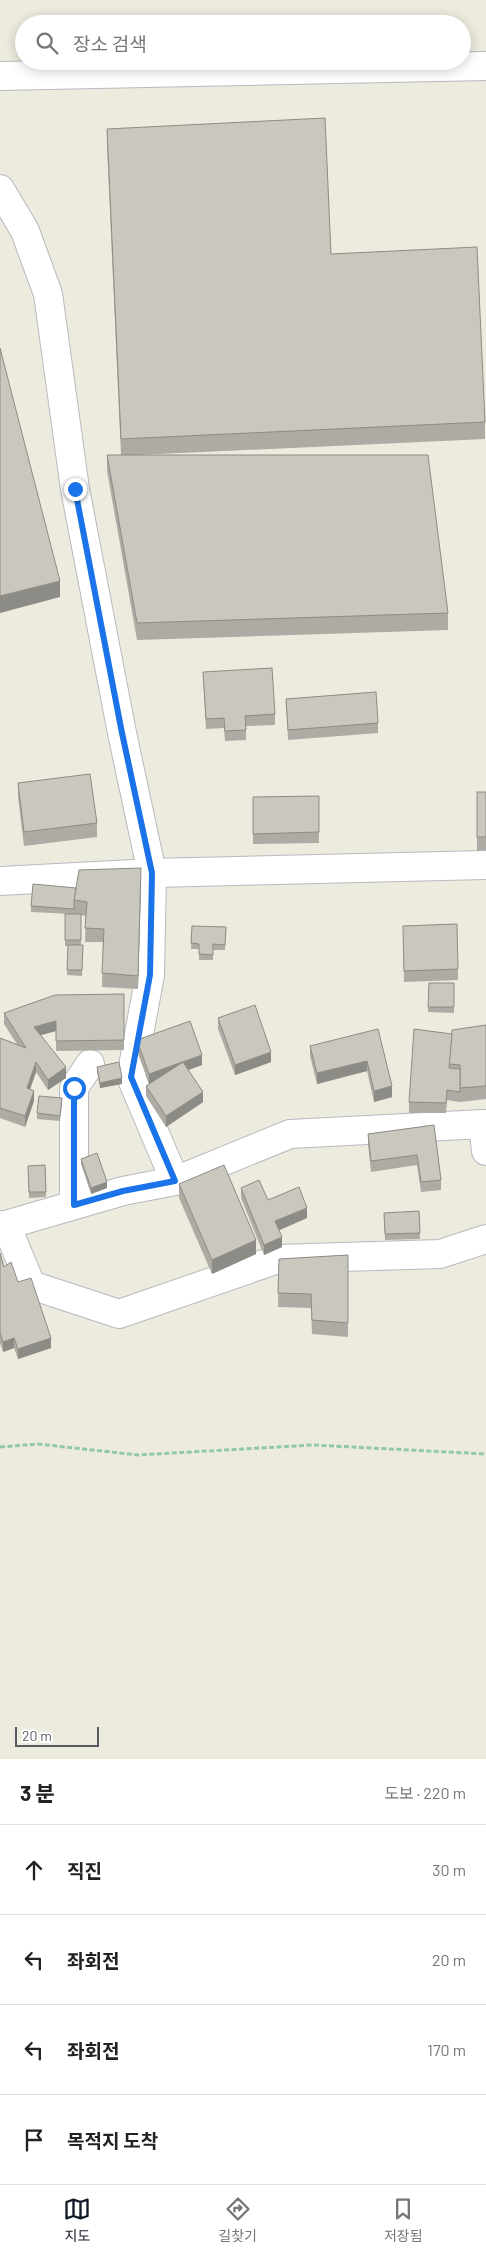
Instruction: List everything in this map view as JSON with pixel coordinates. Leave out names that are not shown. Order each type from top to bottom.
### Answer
[{"type":"street","points":[[471,66],[486,66]]},
{"type":"street","points":[[0,76],[292,70]]},
{"type":"street","points":[[0,189],[25,231],[48,294],[75,489],[122,733],[152,873],[150,975],[131,1077],[175,1181]]},
{"type":"street","points":[[0,881],[152,873],[486,865]]},
{"type":"street","points":[[74,1205],[74,1088],[90,1064]]},
{"type":"street","points":[[486,1151],[483,1124],[290,1134],[175,1181],[123,1191],[3,1225],[31,1285],[120,1314],[278,1259],[440,1254],[486,1239]]},
{"type":"path","points":[[0,1447],[38,1444],[138,1456],[313,1445],[486,1454]]},
{"type":"building","points":[[325,118],[331,254],[477,247],[485,422],[121,439],[107,129]]},
{"type":"building","points":[[0,348],[60,581],[0,596]]},
{"type":"building","points":[[107,455],[428,455],[448,613],[137,623]]},
{"type":"building","points":[[272,668],[275,714],[245,716],[246,730],[225,731],[224,718],[206,719],[203,672]]},
{"type":"building","points":[[376,692],[378,723],[288,730],[286,699]]},
{"type":"building","points":[[90,774],[97,823],[24,832],[18,783]]},
{"type":"building","points":[[477,792],[486,792],[486,837],[477,837]]},
{"type":"building","points":[[319,796],[319,832],[253,834],[253,797]]},
{"type":"building","points":[[141,868],[138,976],[102,973],[104,929],[85,928],[87,902],[74,900],[79,870]]},
{"type":"building","points":[[33,884],[76,888],[74,909],[31,906]]},
{"type":"building","points":[[65,914],[81,914],[81,940],[65,940]]},
{"type":"building","points":[[457,924],[458,969],[404,971],[403,926]]},
{"type":"building","points":[[192,926],[226,927],[225,945],[213,944],[213,955],[199,954],[199,944],[191,943]]},
{"type":"building","points":[[68,945],[83,945],[82,970],[67,970]]},
{"type":"building","points":[[429,983],[454,983],[454,1007],[428,1007]]},
{"type":"building","points":[[124,994],[124,1040],[56,1041],[56,1021],[34,1027],[66,1067],[48,1080],[36,1062],[27,1088],[34,1091],[25,1116],[0,1108],[0,1038],[26,1048],[4,1013],[55,995]]},
{"type":"building","points":[[255,1005],[271,1052],[235,1065],[218,1018]]},
{"type":"building","points":[[190,1021],[202,1055],[149,1074],[137,1040]]},
{"type":"building","points":[[486,1025],[486,1086],[460,1088],[460,1065],[449,1064],[452,1030]]},
{"type":"building","points":[[378,1029],[392,1086],[374,1091],[367,1061],[317,1073],[310,1046]]},
{"type":"building","points":[[414,1029],[452,1034],[449,1068],[460,1069],[460,1092],[447,1090],[446,1103],[409,1102]]},
{"type":"building","points":[[119,1062],[122,1078],[100,1083],[97,1067]]},
{"type":"building","points":[[183,1062],[203,1092],[166,1116],[146,1086]]},
{"type":"building","points":[[39,1096],[62,1098],[60,1116],[37,1113]]},
{"type":"building","points":[[434,1125],[441,1180],[421,1182],[417,1155],[371,1161],[368,1134]]},
{"type":"building","points":[[97,1153],[107,1182],[91,1188],[81,1159]]},
{"type":"building","points":[[45,1165],[46,1192],[29,1192],[28,1166]]},
{"type":"building","points":[[224,1165],[256,1240],[212,1260],[179,1184]]},
{"type":"building","points":[[259,1180],[268,1200],[299,1187],[307,1208],[275,1221],[282,1237],[264,1245],[241,1188]]},
{"type":"building","points":[[419,1211],[420,1233],[385,1234],[384,1213]]},
{"type":"building","points":[[0,1253],[4,1267],[11,1262],[18,1282],[31,1278],[51,1338],[18,1349],[14,1338],[3,1342],[0,1333]]},
{"type":"building","points":[[348,1255],[348,1323],[312,1320],[311,1294],[278,1293],[279,1259]]},
{"type":"route","points":[[74,1088],[74,1205],[123,1191],[175,1181],[131,1077],[150,975],[152,873],[122,733],[75,489]]}]
